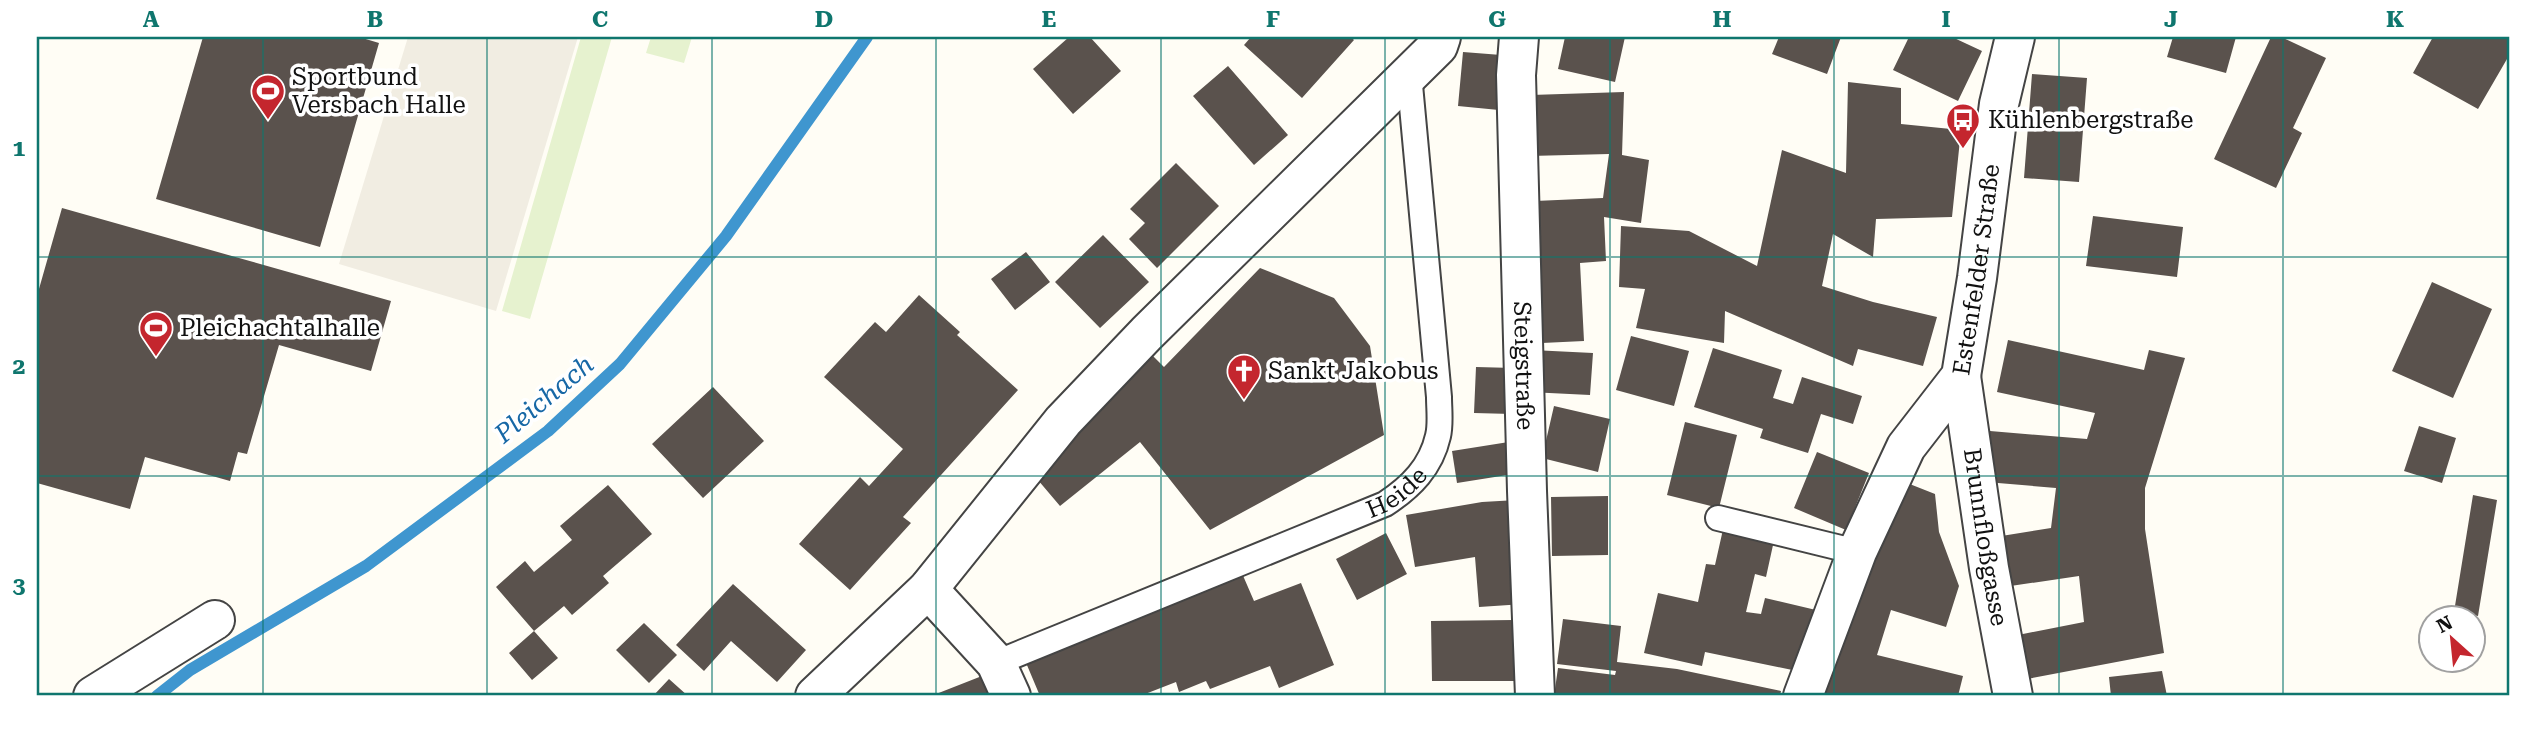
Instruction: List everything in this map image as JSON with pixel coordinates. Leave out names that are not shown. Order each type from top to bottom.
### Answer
[{"type":"street","points":[[815,696],[928,589],[1063,421],[1147,333],[1438,46],[1441,37]]},
{"type":"street","name":"Steigstraße","points":[[1519,37],[1516,75],[1535,696]]},
{"type":"street","name":"Estenfelder Straße","points":[[1803,696],[1857,552],[1906,447],[1961,376],[1977,278],[1998,104],[2011,38]]},
{"type":"street","name":"Brunnfloßgasse","points":[[1961,376],[1989,568],[2013,696]]},
{"type":"street","points":[[928,589],[1003,679]]},
{"type":"street","points":[[93,696],[215,620]]},
{"type":"lane","name":"Heide","points":[[1003,679],[1385,504],[1411,486],[1430,457],[1439,434],[1439,397],[1409,74]]},
{"type":"lane","points":[[1718,518],[1857,552]]},
{"type":"green space","points":[[581,37],[612,37],[530,319],[502,311]]},
{"type":"green space","points":[[651,37],[692,37],[684,63],[646,53]]},
{"type":"shaded area","points":[[408,37],[578,37],[496,311],[339,264]]},
{"type":"building","name":"Sportbund Versbach Halle","points":[[203,37],[359,37],[379,43],[320,247],[156,199]]},
{"type":"building","points":[[1069,37],[1090,37],[1121,71],[1073,114],[1033,69]]},
{"type":"building","points":[[1251,37],[1351,37],[1354,40],[1302,98],[1244,45]]},
{"type":"building","points":[[1565,37],[1625,37],[1615,82],[1558,69]]},
{"type":"building","points":[[1779,37],[1841,37],[1827,74],[1772,54]]},
{"type":"building","points":[[1909,37],[1952,37],[1982,51],[1958,101],[1893,70]]},
{"type":"building","points":[[2173,37],[2236,37],[2226,73],[2167,57]]},
{"type":"building","points":[[2271,37],[2281,37],[2326,58],[2293,128],[2302,133],[2276,188],[2214,159]]},
{"type":"building","points":[[2433,37],[2509,37],[2509,60],[2507,59],[2478,109],[2413,73]]},
{"type":"building","points":[[1463,52],[1514,56],[1509,111],[1458,106]]},
{"type":"building","points":[[1228,66],[1288,135],[1254,165],[1193,96]]},
{"type":"building","points":[[2032,74],[2087,78],[2079,182],[2024,178]]},
{"type":"building","points":[[1848,82],[1901,88],[1901,124],[1961,130],[1952,217],[1876,219],[1873,257],[1833,234],[1822,286],[1873,302],[1937,317],[1923,366],[1858,349],[1853,366],[1725,311],[1724,343],[1636,328],[1645,289],[1619,287],[1621,226],[1689,231],[1757,266],[1782,150],[1846,173]]},
{"type":"building","points":[[1624,92],[1622,155],[1649,160],[1641,223],[1604,217],[1606,261],[1580,263],[1584,341],[1542,343],[1535,201],[1603,198],[1609,154],[1529,156],[1531,95]]},
{"type":"building","points":[[1176,163],[1219,206],[1157,268],[1129,239],[1145,223],[1130,209]]},
{"type":"building","name":"Pleichachtalhalle","points":[[62,208],[391,301],[371,371],[279,345],[247,454],[238,452],[230,481],[145,457],[130,509],[37,483],[37,296]]},
{"type":"building","points":[[2093,216],[2183,227],[2177,277],[2086,266]]},
{"type":"building","points":[[1103,235],[1149,282],[1100,328],[1055,282]]},
{"type":"building","points":[[1026,252],[1050,282],[1015,310],[991,279]]},
{"type":"building","name":"Sankt Jakobus","points":[[1260,268],[1334,298],[1370,346],[1384,435],[1210,530],[1140,442],[1060,506],[1032,473],[1066,445],[1153,356],[1164,367]]},
{"type":"building","points":[[2432,282],[2492,309],[2453,398],[2392,371]]},
{"type":"building","points":[[919,295],[960,332],[957,335],[1018,390],[903,517],[911,523],[850,590],[799,544],[860,477],[869,486],[903,449],[824,377],[875,322],[886,332]]},
{"type":"building","points":[[1631,336],[1689,351],[1674,406],[1616,390]]},
{"type":"building","points":[[2008,340],[2144,370],[2149,350],[2185,358],[2145,488],[2145,529],[2164,653],[2022,680],[2013,636],[2084,622],[2079,576],[1997,588],[1989,538],[2051,528],[2056,488],[1986,482],[1990,431],[2087,439],[2095,413],[1997,392]]},
{"type":"building","points":[[1713,348],[1782,370],[1773,398],[1793,404],[1802,377],[1862,396],[1853,424],[1821,414],[1808,453],[1760,438],[1763,429],[1694,407]]},
{"type":"building","points":[[1532,350],[1593,353],[1590,395],[1529,392]]},
{"type":"building","points":[[1476,367],[1514,368],[1512,414],[1474,413]]},
{"type":"building","points":[[713,387],[764,441],[703,498],[652,444]]},
{"type":"building","points":[[1554,406],[1610,419],[1598,472],[1542,458]]},
{"type":"building","points":[[1685,422],[1737,435],[1719,508],[1667,495]]},
{"type":"building","points":[[2419,426],[2456,438],[2442,483],[2404,471]]},
{"type":"building","points":[[1515,441],[1520,473],[1457,483],[1452,451]]},
{"type":"building","points":[[1817,452],[1869,473],[1846,530],[1794,508]]},
{"type":"building","points":[[1897,479],[1935,494],[1939,532],[1959,586],[1946,627],[1891,610],[1877,655],[1963,676],[1958,696],[1822,696]]},
{"type":"building","points":[[608,485],[652,534],[603,576],[609,583],[572,615],[564,606],[534,631],[496,587],[525,561],[534,572],[572,540],[560,526]]},
{"type":"building","points":[[2473,495],[2497,500],[2480,604],[2455,604]]},
{"type":"building","points":[[1608,496],[1608,555],[1552,556],[1551,497]]},
{"type":"building","points":[[1517,500],[1524,604],[1479,607],[1475,557],[1415,567],[1406,515],[1482,502]]},
{"type":"building","points":[[1724,525],[1775,536],[1766,577],[1755,574],[1746,612],[1761,614],[1765,598],[1816,610],[1802,672],[1705,652],[1702,666],[1644,653],[1658,593],[1698,602],[1706,564],[1715,565]]},
{"type":"building","points":[[1386,533],[1407,574],[1357,600],[1336,559]]},
{"type":"building","points":[[1241,571],[1254,601],[1301,583],[1334,665],[1279,688],[1270,666],[1210,689],[1206,681],[1179,692],[1176,682],[1140,696],[1040,696],[1024,658]]},
{"type":"building","points":[[733,584],[806,650],[777,682],[731,641],[704,671],[676,645]]},
{"type":"building","points":[[1563,619],[1621,626],[1617,662],[1677,669],[1781,691],[1780,696],[1554,696],[1558,668],[1615,675],[1616,671],[1557,664]]},
{"type":"building","points":[[1514,620],[1514,681],[1432,681],[1431,621]]},
{"type":"building","points":[[644,623],[677,655],[649,683],[616,650]]},
{"type":"building","points":[[534,631],[558,658],[532,680],[509,653]]},
{"type":"building","points":[[2162,671],[2167,696],[2111,696],[2109,677]]},
{"type":"building","points":[[987,674],[995,696],[931,696]]},
{"type":"building","points":[[669,679],[688,696],[653,696]]},
{"type":"waterway","name":"Pleichach","points":[[157,696],[190,670],[366,566],[548,431],[620,364],[726,236],[867,37]]},
{"type":"place","name":"Sportbund Versbach Halle","points":[[268,121]]},
{"type":"place","name":"Kühlenbergstraße","points":[[1963,150]]},
{"type":"place","name":"Pleichachtalhalle","points":[[156,358]]},
{"type":"place","name":"Sankt Jakobus","points":[[1244,401]]}]
